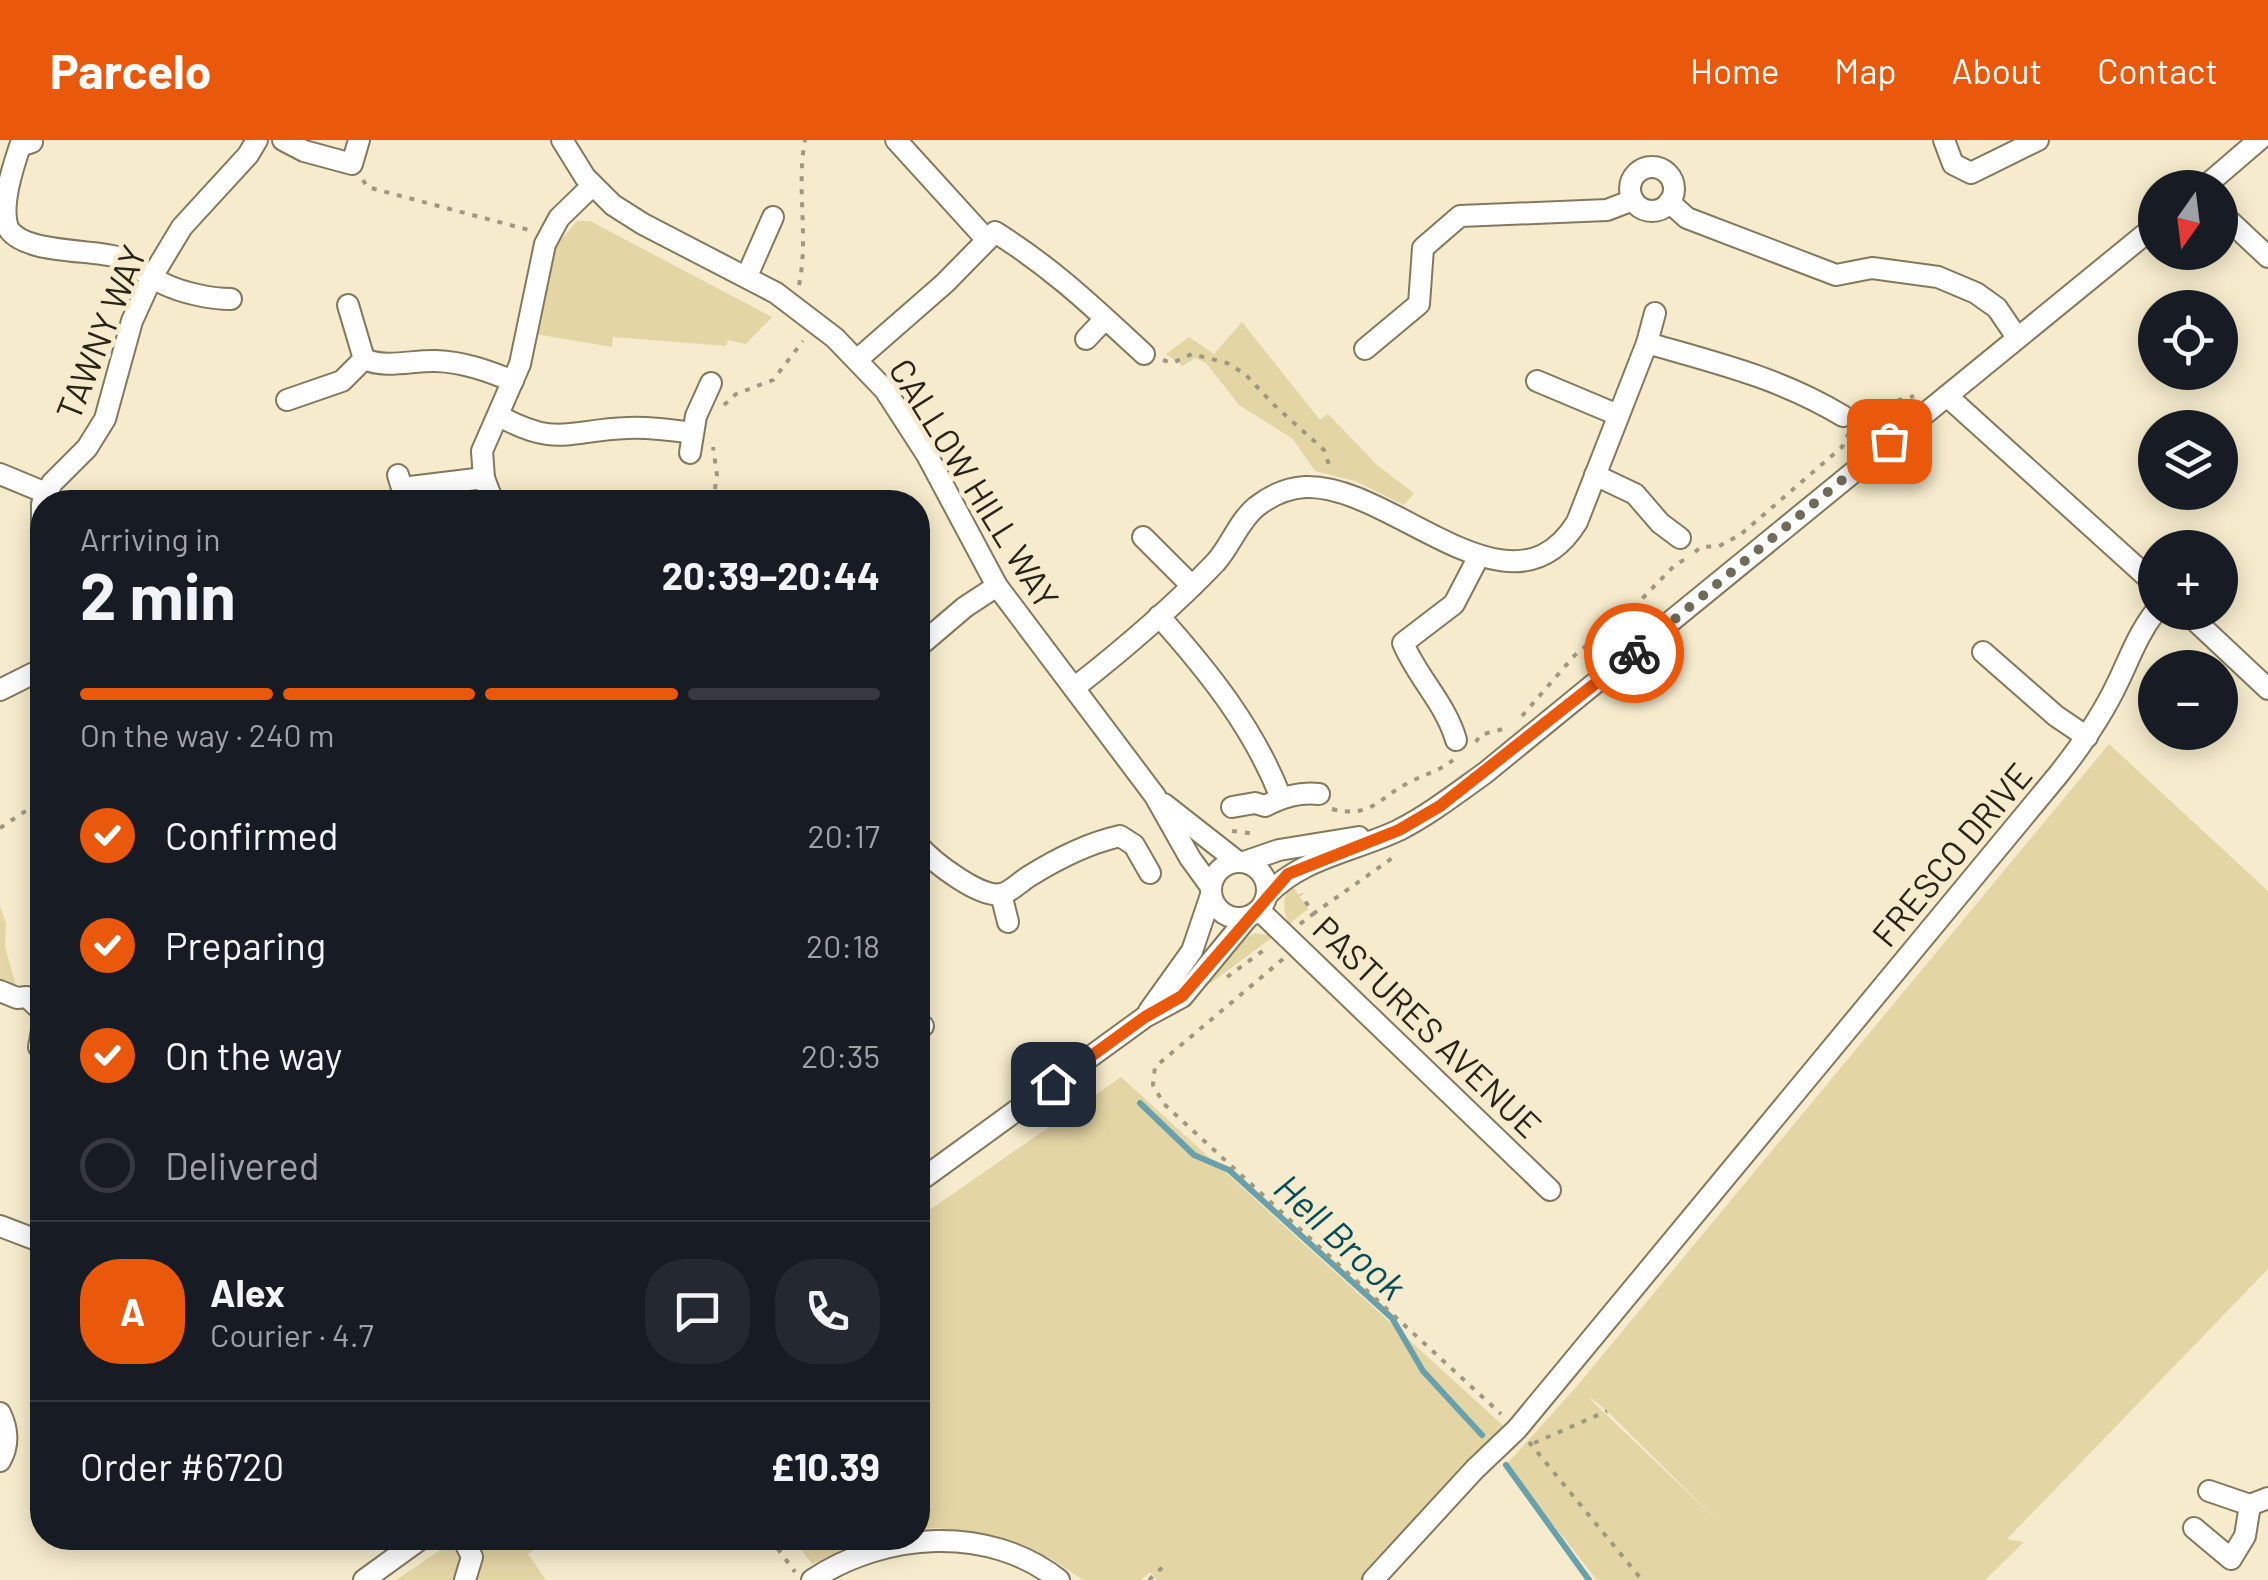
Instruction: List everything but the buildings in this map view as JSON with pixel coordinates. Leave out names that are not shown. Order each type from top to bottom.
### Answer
[{"type":"street","name":"TAWNY WAY","points":[[52,490],[105,419],[132,321],[152,276],[182,227],[257,140]]},
{"type":"street","points":[[282,140],[304,151],[352,164],[359,140]]},
{"type":"street","name":"CALLOW HILL WAY","points":[[562,140],[592,186],[633,219],[747,276],[800,311],[858,359],[885,390],[908,424],[997,586],[1155,796],[1211,891]]},
{"type":"street","points":[[896,140],[986,240]]},
{"type":"street","points":[[1944,140],[1953,164],[1971,173],[2038,140]]},
{"type":"street","points":[[32,142],[20,146],[12,171],[6,236],[120,258],[164,284],[217,299],[231,299]]},
{"type":"street","points":[[2221,170],[2249,143]]},
{"type":"street","points":[[1649,167],[1670,176],[1673,183],[1669,202],[1660,210],[1649,211],[1633,200],[1630,185],[1636,174],[1649,167]]},
{"type":"street","points":[[488,490],[482,451],[514,381],[548,235],[559,218],[592,186]]},
{"type":"street","points":[[1365,349],[1419,304],[1422,248],[1460,216],[1607,210],[1633,200]]},
{"type":"street","points":[[1669,202],[1687,218],[1836,275],[1872,268],[1938,276],[1976,293],[1997,308],[2016,336]]},
{"type":"street","points":[[747,276],[773,217]]},
{"type":"street","points":[[2238,229],[2268,258]]},
{"type":"street","points":[[858,359],[945,283],[995,232],[1038,259],[1144,354]]},
{"type":"street","points":[[930,1173],[1145,1017],[1182,996],[1288,874],[1399,830],[1440,806],[1553,720],[2138,239]]},
{"type":"street","points":[[348,305],[364,360]]},
{"type":"street","points":[[1074,688],[1126,648],[1192,586],[1228,548],[1255,508],[1286,491],[1336,489],[1479,556],[1526,562],[1557,548],[1577,522],[1654,313]]},
{"type":"street","points":[[1086,340],[1106,319]]},
{"type":"street","points":[[1646,343],[1772,379],[1843,416]]},
{"type":"street","points":[[364,360],[374,364],[433,360],[460,363],[514,381]]},
{"type":"street","points":[[287,400],[342,381],[364,360]]},
{"type":"street","points":[[1538,381],[1618,415]]},
{"type":"street","points":[[499,416],[539,435],[555,437],[629,428],[701,430],[711,384]]},
{"type":"street","points":[[1947,396],[2138,569]]},
{"type":"street","points":[[0,474],[30,492]]},
{"type":"street","points":[[1595,475],[1635,494],[1686,547]]},
{"type":"street","points":[[400,489],[484,478]]},
{"type":"street","points":[[1143,536],[1192,586]]},
{"type":"street","points":[[1461,747],[1450,720],[1412,664],[1403,643],[1454,604],[1479,556]]},
{"type":"street","points":[[930,637],[964,607],[997,586]]},
{"type":"street","points":[[1159,616],[1204,667],[1249,731],[1273,802]]},
{"type":"street","name":"FRESCO DRIVE","points":[[1373,1580],[1475,1469],[1524,1436],[1770,1121],[2088,737],[2118,683],[2141,630]]},
{"type":"street","points":[[2205,630],[2268,689]]},
{"type":"street","points":[[1983,652],[2056,716],[2088,737]]},
{"type":"street","points":[[0,690],[30,675]]},
{"type":"street","points":[[1232,808],[1311,793]]},
{"type":"street","name":"CALLOW HILL WAY","points":[[1155,796],[1216,848],[1241,862]]},
{"type":"street","points":[[1145,1017],[1192,951],[1221,868],[1279,850],[1399,830]]},
{"type":"street","points":[[930,854],[955,876],[990,893],[1001,894],[1102,840],[1120,836],[1134,845],[1150,873]]},
{"type":"street","points":[[1241,862],[1258,870],[1266,881],[1258,907]]},
{"type":"street","points":[[1211,891],[1216,905],[1230,917],[1258,907]]},
{"type":"street","points":[[1001,894],[1008,922]]},
{"type":"street","name":"PASTURES AVENUE","points":[[1258,907],[1550,1190]]},
{"type":"street","points":[[0,992],[30,1002]]},
{"type":"street","points":[[0,1228],[30,1238]]},
{"type":"street","points":[[0,1413],[7,1436],[0,1461]]},
{"type":"street","points":[[2194,1528],[2231,1559],[2246,1536],[2259,1502],[2209,1491]]},
{"type":"street","points":[[930,1541],[951,1540],[1016,1555],[1059,1580]]},
{"type":"street","points":[[364,1580],[405,1550]]},
{"type":"street","points":[[466,1580],[472,1556],[469,1550]]},
{"type":"street","points":[[803,1575],[840,1574],[876,1550]]},
{"type":"path","points":[[800,311],[807,300],[796,292],[804,241],[805,140]]},
{"type":"path","points":[[352,164],[367,187],[548,235]]},
{"type":"path","points":[[714,490],[714,458],[701,430],[736,394],[773,380],[806,338]]},
{"type":"path","points":[[1144,354],[1172,362],[1192,354],[1228,362],[1324,450],[1336,489]]},
{"type":"path","points":[[1311,793],[1310,802],[1318,805],[1347,812],[1362,811],[1377,805],[1480,735],[1514,724],[1575,655],[1628,612],[1676,564],[1686,547],[1719,546],[1740,535],[1842,446],[1866,408],[1918,395],[1947,396]]},
{"type":"path","points":[[0,828],[30,808]]},
{"type":"path","points":[[1313,914],[1401,852]]},
{"type":"path","points":[[1298,946],[1156,1067],[1152,1085],[1164,1104],[1524,1436],[1642,1580]]},
{"type":"path","points":[[1524,1436],[1607,1411]]},
{"type":"path","points":[[781,1550],[803,1575]]},
{"type":"path","points":[[1149,1580],[1167,1563]]},
{"type":"shaded area","points":[[577,221],[590,221],[772,317],[746,344],[728,340],[726,346],[613,337],[612,347],[535,334],[554,248]]},
{"type":"shaded area","points":[[1242,322],[1320,420],[1328,414],[1377,465],[1414,493],[1404,505],[1355,481],[1315,471],[1293,439],[1239,405],[1206,363],[1195,358],[1183,366],[1166,354],[1189,337],[1214,354]]},
{"type":"shaded area","points":[[2109,744],[2268,891],[2268,1269],[2007,1539],[2024,1542],[1985,1580],[1597,1580],[1506,1465],[1577,1386]],"holes":[[[1591,1398],[1607,1411],[1722,1525]]]},
{"type":"shaded area","points":[[1292,885],[1308,909],[1289,924],[1284,904]]},
{"type":"shaded area","points":[[0,906],[6,923],[5,947],[17,989],[0,983]]},
{"type":"shaded area","points":[[1255,933],[1274,936],[1207,983],[1241,941]]},
{"type":"shaded area","points":[[1121,1077],[1509,1431],[1362,1580],[1157,1580],[1150,1572],[1141,1580],[1083,1580],[1050,1558],[1012,1543],[930,1528],[930,1210]]},
{"type":"shaded area","points":[[440,1550],[534,1550],[528,1554],[546,1580],[396,1580]]},
{"type":"shaded area","points":[[801,1550],[844,1550],[812,1564]]},
{"type":"waterway","name":"Hell Brook","points":[[1140,1103],[1194,1155],[1229,1170],[1392,1318],[1423,1371],[1482,1435]]},
{"type":"waterway","name":"Hell Brook","points":[[1506,1465],[1589,1580]]},
{"type":"way so far","points":[[1634,653],[1889,441]]},
{"type":"route","points":[[1053,1084],[1145,1017],[1182,996],[1288,874],[1399,830],[1440,806],[1634,653]]}]
